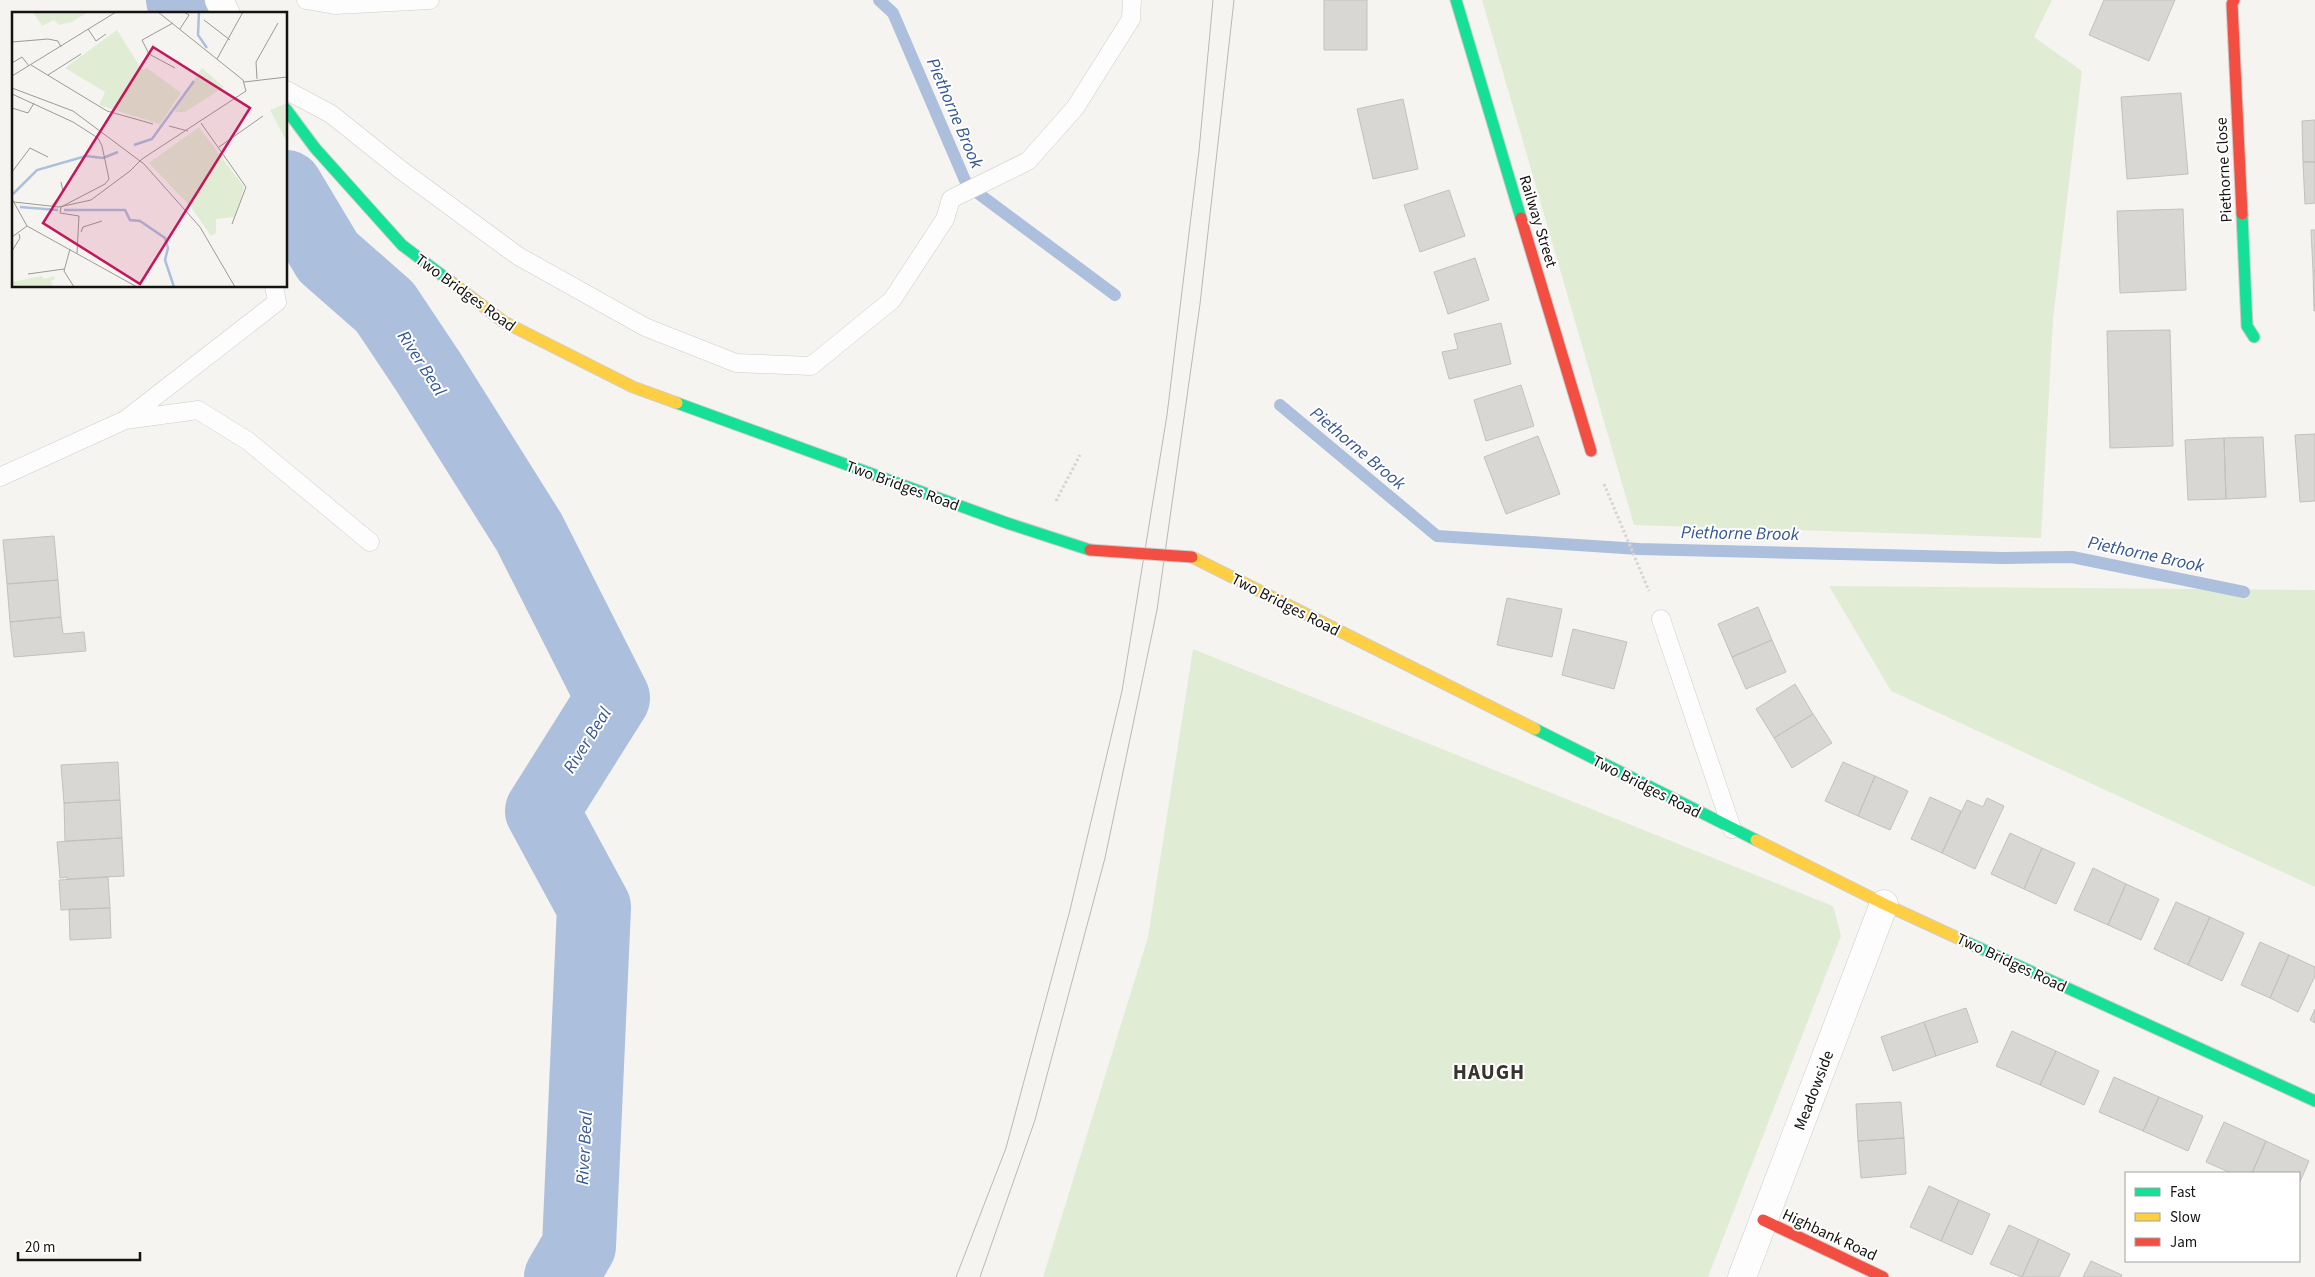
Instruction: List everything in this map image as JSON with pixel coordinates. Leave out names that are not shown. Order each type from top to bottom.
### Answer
[{"type":"street","points":[[219,0],[225,12]]},
{"type":"street","name":"Railway Street","points":[[1456,0],[1591,451]]},
{"type":"street","name":"Piethorne Close","points":[[2234,0],[2232,4],[2247,326],[2254,337]]},
{"type":"street","name":"Two Bridges Road","points":[[288,112],[314,148],[402,245],[504,322],[633,387],[1007,523],[1090,550],[1192,557],[1884,904],[2315,1101]]},
{"type":"street","name":"Meadowside","points":[[1742,1277],[1884,904]]},
{"type":"street","name":"Highbank Road","points":[[1763,1220],[1883,1277]]},
{"type":"lane","points":[[306,0],[335,5],[430,0]]},
{"type":"lane","points":[[288,91],[331,114],[401,170],[518,256],[645,327],[736,363],[811,366],[892,300],[945,219],[951,199],[1028,161],[1075,108],[1131,19],[1132,0]]},
{"type":"lane","points":[[0,477],[124,420],[277,302],[274,288]]},
{"type":"lane","points":[[124,420],[198,410],[248,442],[370,542]]},
{"type":"lane","points":[[1661,619],[1732,829]]},
{"type":"path","points":[[1591,451],[1642,576]]},
{"type":"path","points":[[1054,504],[1080,455]]},
{"type":"green space","points":[[1482,0],[2052,0],[2034,37],[2082,71],[2053,320],[2041,538],[1634,525]]},
{"type":"green space","points":[[1829,586],[2315,590],[2315,887],[1891,691]]},
{"type":"green space","points":[[1193,649],[1833,906],[1841,936],[1708,1277],[1043,1277],[1148,937]]},
{"type":"building","points":[[1324,0],[1367,0],[1367,50],[1324,50]]},
{"type":"building","points":[[2104,0],[2175,0],[2149,61],[2089,35]]},
{"type":"building","points":[[2181,93],[2188,174],[2127,179],[2121,97]]},
{"type":"building","points":[[1403,99],[1418,169],[1373,179],[1357,109]]},
{"type":"building","points":[[2315,120],[2315,162],[2303,162],[2302,121]]},
{"type":"building","points":[[2303,162],[2315,162],[2315,203],[2305,204]]},
{"type":"building","points":[[1449,190],[1465,236],[1420,252],[1404,205]]},
{"type":"building","points":[[2183,209],[2186,290],[2120,293],[2117,211]]},
{"type":"building","points":[[2311,230],[2315,230],[2315,271],[2313,271]]},
{"type":"building","points":[[1475,258],[1489,300],[1448,314],[1434,272]]},
{"type":"building","points":[[2313,271],[2315,271],[2315,311],[2314,311]]},
{"type":"building","points":[[1501,323],[1511,364],[1449,379],[1442,352],[1458,349],[1454,334]]},
{"type":"building","points":[[2170,330],[2173,446],[2110,448],[2107,331]]},
{"type":"building","points":[[1521,385],[1534,426],[1486,441],[1474,400]]},
{"type":"building","points":[[2315,434],[2315,501],[2300,502],[2295,435]]},
{"type":"building","points":[[1538,436],[1560,494],[1506,514],[1484,457]]},
{"type":"building","points":[[2263,437],[2266,497],[2226,499],[2224,438]]},
{"type":"building","points":[[2224,438],[2226,499],[2188,500],[2185,440]]},
{"type":"building","points":[[54,536],[58,580],[7,584],[3,540]]},
{"type":"building","points":[[58,580],[61,617],[10,622],[7,584]]},
{"type":"building","points":[[1507,598],[1562,609],[1552,657],[1497,645]]},
{"type":"building","points":[[1758,607],[1772,640],[1732,657],[1718,624]]},
{"type":"building","points":[[61,617],[63,634],[84,632],[86,651],[14,657],[10,622]]},
{"type":"building","points":[[1573,629],[1627,642],[1614,689],[1562,675]]},
{"type":"building","points":[[1772,640],[1786,672],[1746,689],[1732,657]]},
{"type":"building","points":[[1795,684],[1813,714],[1774,738],[1756,709]]},
{"type":"building","points":[[1813,714],[1832,743],[1792,768],[1774,738]]},
{"type":"building","points":[[118,762],[120,800],[64,803],[61,765]]},
{"type":"building","points":[[1843,762],[1875,776],[1858,816],[1825,801]]},
{"type":"building","points":[[1875,776],[1908,791],[1890,830],[1858,816]]},
{"type":"building","points":[[1930,797],[1961,811],[1942,853],[1911,839]]},
{"type":"building","points":[[1987,798],[2004,806],[1975,869],[1942,853],[1967,800],[1983,807]]},
{"type":"building","points":[[120,800],[122,838],[65,841],[64,803]]},
{"type":"building","points":[[2010,833],[2042,848],[2024,889],[1991,874]]},
{"type":"building","points":[[122,838],[124,876],[60,878],[57,842]]},
{"type":"building","points":[[2042,848],[2075,863],[2056,904],[2024,889]]},
{"type":"building","points":[[2093,868],[2126,884],[2108,925],[2074,910]]},
{"type":"building","points":[[108,877],[110,908],[61,910],[59,880]]},
{"type":"building","points":[[2126,884],[2159,899],[2141,940],[2108,925]]},
{"type":"building","points":[[2176,902],[2210,917],[2188,965],[2154,949]]},
{"type":"building","points":[[110,908],[111,938],[70,940],[69,909]]},
{"type":"building","points":[[2210,917],[2244,933],[2222,981],[2188,965]]},
{"type":"building","points":[[2260,942],[2289,955],[2270,998],[2241,985]]},
{"type":"building","points":[[2289,955],[2315,967],[2315,976],[2298,1012],[2270,998]]},
{"type":"building","points":[[1966,1008],[1978,1042],[1936,1056],[1924,1022]]},
{"type":"building","points":[[2315,1009],[2315,1023],[2310,1020]]},
{"type":"building","points":[[1924,1022],[1936,1056],[1893,1071],[1881,1037]]},
{"type":"building","points":[[2012,1031],[2056,1051],[2040,1085],[1996,1066]]},
{"type":"building","points":[[2056,1051],[2099,1071],[2084,1105],[2040,1085]]},
{"type":"building","points":[[2114,1077],[2159,1097],[2143,1131],[2099,1112]]},
{"type":"building","points":[[2159,1097],[2203,1116],[2188,1151],[2143,1131]]},
{"type":"building","points":[[1901,1102],[1904,1138],[1858,1141],[1856,1104]]},
{"type":"building","points":[[2224,1122],[2266,1141],[2252,1172],[2229,1172],[2206,1162]]},
{"type":"building","points":[[1904,1138],[1906,1174],[1861,1178],[1858,1141]]},
{"type":"building","points":[[2266,1141],[2309,1161],[2300,1182],[2300,1172],[2252,1172]]},
{"type":"building","points":[[1929,1186],[1959,1200],[1941,1241],[1910,1227]]},
{"type":"building","points":[[1959,1200],[1990,1214],[1972,1255],[1941,1241]]},
{"type":"building","points":[[2009,1225],[2039,1239],[2022,1277],[1990,1264]]},
{"type":"building","points":[[2039,1239],[2070,1254],[2059,1277],[2022,1277]]},
{"type":"building","points":[[2091,1261],[2122,1275],[2121,1277],[2083,1277]]},
{"type":"waterway","name":"River Beal","points":[[183,0],[189,12]]},
{"type":"waterway","name":"Piethorne Brook","points":[[879,0],[893,13],[967,185],[1115,295]]},
{"type":"waterway","name":"River Beal","points":[[288,190],[328,257],[385,307],[429,373],[529,532],[613,698],[542,811],[594,907],[579,1246],[561,1277]]},
{"type":"waterway","name":"Piethorne Brook","points":[[1280,405],[1437,536],[1639,549],[2004,558],[2072,557],[2244,592]]},
{"type":"tram line","points":[[956,1277],[1006,1148],[1070,910],[1122,691],[1167,415],[1199,151],[1213,0]]},
{"type":"tram line","points":[[980,1277],[1035,1120],[1105,858],[1157,610],[1200,304],[1234,0]]},
{"type":"traffic: fast","points":[[1456,0],[1521,218]]},
{"type":"traffic: fast","points":[[288,112],[315,148],[402,245],[451,282]]},
{"type":"traffic: fast","points":[[2242,214],[2247,326],[2254,337]]},
{"type":"traffic: fast","points":[[677,403],[1007,523],[1090,550]]},
{"type":"traffic: fast","points":[[1535,729],[1756,840]]},
{"type":"traffic: fast","points":[[1962,940],[2315,1101]]},
{"type":"traffic: slow","points":[[451,282],[504,322],[633,387],[677,403]]},
{"type":"traffic: slow","points":[[1192,557],[1535,729]]},
{"type":"traffic: slow","points":[[1756,840],[1884,904],[1962,940]]},
{"type":"traffic: jam","points":[[2234,0],[2232,4],[2242,214]]},
{"type":"traffic: jam","points":[[1521,218],[1591,451]]},
{"type":"traffic: jam","points":[[1090,550],[1192,557]]},
{"type":"traffic: jam","points":[[1763,1220],[1883,1277]]},
{"type":"district","name":"HAUGH","points":[[1489,1072]]}]
